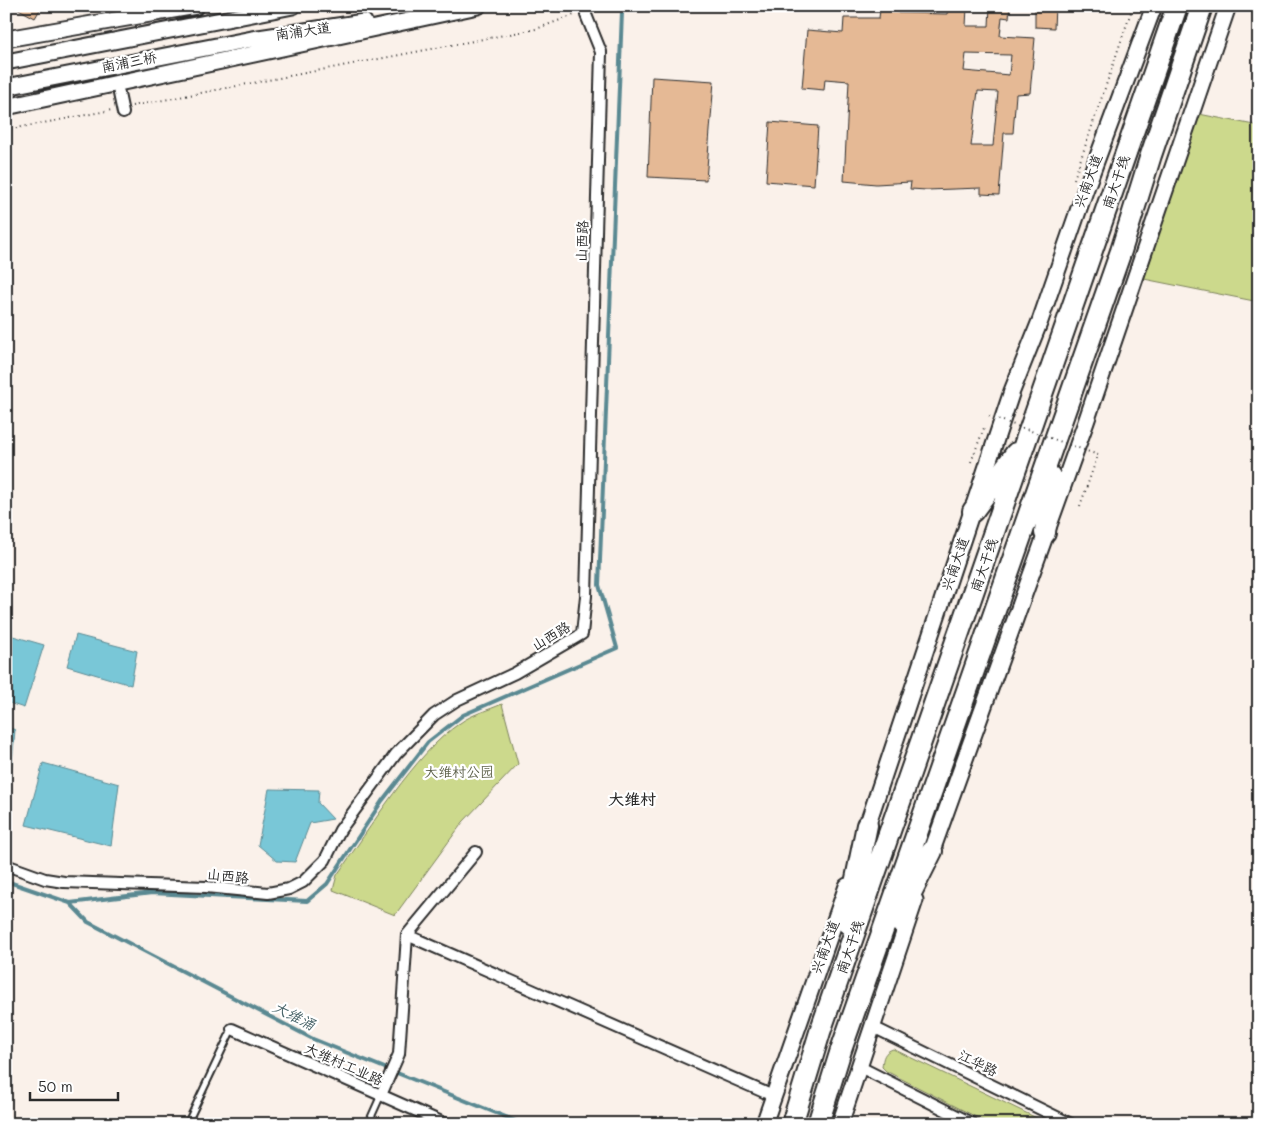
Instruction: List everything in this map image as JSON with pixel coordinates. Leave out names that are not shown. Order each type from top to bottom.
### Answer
[{"type":"highway","name":"南大干线","points":[[792,1124],[830,1002],[1177,6]]},
{"type":"highway","name":"南大干线","points":[[818,1124],[854,1013],[1121,251],[1151,155],[1202,6]]},
{"type":"highway","points":[[973,511],[1028,437]]},
{"type":"highway","points":[[1045,533],[1053,446]]},
{"type":"highway","points":[[830,1002],[867,825]]},
{"type":"highway","points":[[854,1013],[932,851]]},
{"type":"main road","points":[[102,22],[110,6]]},
{"type":"main road","points":[[6,39],[102,22],[144,11],[196,6]]},
{"type":"main road","name":"南浦大道","points":[[249,15],[293,6]]},
{"type":"main road","name":"南浦大道","points":[[252,39],[472,6]]},
{"type":"main road","points":[[6,107],[478,6]]},
{"type":"main road","name":"兴南大道","points":[[764,1124],[867,825],[1012,391],[1040,321],[1084,191],[1154,6]]},
{"type":"main road","points":[[840,1124],[932,851],[1086,422],[1228,6]]},
{"type":"main road","name":"南浦三桥","points":[[6,62],[249,15]]},
{"type":"main road","name":"南浦三桥","points":[[6,87],[252,39]]},
{"type":"street","name":"山西路","points":[[6,865],[45,879],[64,882],[197,886],[268,894],[289,889],[303,882],[325,860],[340,830],[396,754],[434,715],[457,700],[515,673],[582,634],[586,596],[601,52],[586,15],[586,6]]},
{"type":"street","points":[[117,84],[123,113]]},
{"type":"street","points":[[382,1095],[399,1054],[407,935],[476,852]]},
{"type":"street","points":[[407,935],[773,1096]]},
{"type":"street","name":"江华路","points":[[873,1027],[1071,1124]]},
{"type":"street","name":"大维村工业路","points":[[232,1029],[446,1124]]},
{"type":"street","points":[[860,1067],[973,1124]]},
{"type":"lane","points":[[187,1124],[232,1029]]},
{"type":"lane","points":[[368,1124],[382,1095]]},
{"type":"path","points":[[601,9],[616,6]]},
{"type":"path","points":[[143,104],[536,29],[564,17]]},
{"type":"path","points":[[6,130],[104,112]]},
{"type":"path","points":[[989,416],[1098,455],[1080,506]]},
{"type":"path","points":[[971,462],[985,426]]},
{"type":"green space","points":[[1199,114],[1259,126],[1259,302],[1144,279]]},
{"type":"green space","name":"大维村公园","points":[[502,704],[518,764],[463,822],[395,915],[333,890],[337,875],[394,793],[426,753],[443,736],[465,720]]},
{"type":"green space","points":[[893,1049],[1049,1124],[990,1124],[886,1071],[882,1067],[884,1058],[886,1053]]},
{"type":"water","points":[[6,634],[44,645],[24,708],[6,702]]},
{"type":"water","points":[[76,635],[137,651],[131,685],[67,666]]},
{"type":"water","points":[[6,726],[15,730],[11,773],[6,786]]},
{"type":"water","points":[[43,763],[119,784],[111,846],[26,825]]},
{"type":"water","points":[[269,789],[319,790],[318,803],[333,819],[310,823],[295,862],[277,861],[258,845]]},
{"type":"building","points":[[13,6],[42,6],[35,18]]},
{"type":"building","points":[[948,6],[967,7],[966,26],[989,26],[990,6],[1010,6],[1009,18],[1002,17],[1000,36],[1035,38],[1030,93],[1016,94],[1013,133],[1004,133],[999,195],[981,194],[981,188],[927,190],[910,189],[911,182],[876,184],[844,181],[849,81],[825,79],[824,90],[802,88],[807,30],[843,33],[844,18],[879,18],[880,10],[898,9],[898,13],[947,14]],"holes":[[[966,54],[1011,55],[1009,75],[964,71]],[[978,91],[998,92],[993,146],[971,146]]]},
{"type":"building","points":[[1035,6],[1055,6],[1054,28],[1035,27]]},
{"type":"building","points":[[652,77],[714,81],[706,180],[648,177]]},
{"type":"building","points":[[770,122],[818,126],[814,185],[766,181]]},
{"type":"waterway","points":[[6,881],[70,903],[152,893],[307,901],[327,884],[382,801],[428,742],[463,715],[617,648],[599,585],[622,12]]},
{"type":"waterway","name":"大维涌","points":[[70,903],[88,922],[313,1039],[523,1124]]},
{"type":"district","name":"大维村","points":[[632,799]]}]
